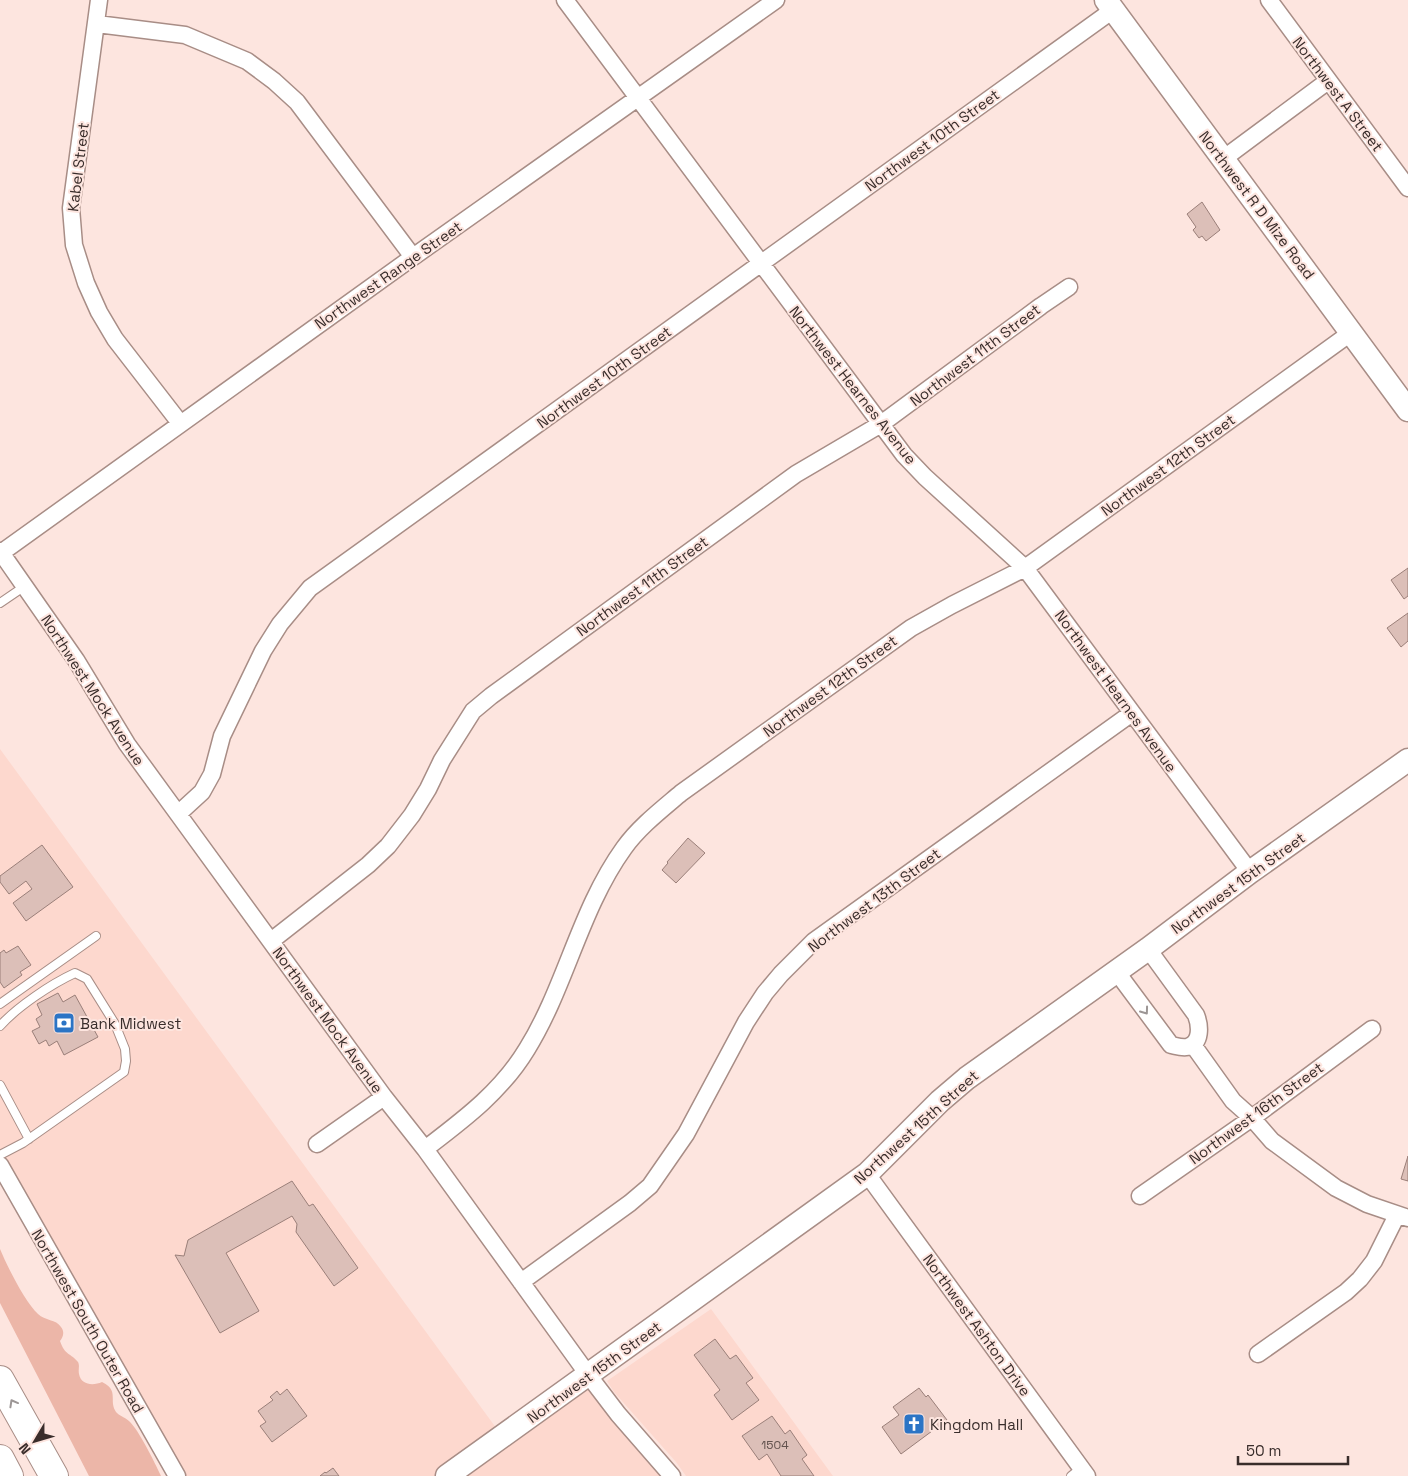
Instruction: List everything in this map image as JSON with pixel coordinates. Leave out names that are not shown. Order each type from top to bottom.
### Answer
[{"type":"highway","points":[[0,1380],[54,1476]]},
{"type":"highway","points":[[0,1459],[9,1476]]},
{"type":"street","name":"Kabel Street","points":[[99,0],[71,208],[74,245],[86,283],[98,312],[115,339],[180,423]]},
{"type":"street","name":"Northwest Hearnes Avenue","points":[[565,0],[904,455],[925,477],[1025,568],[1250,872]]},
{"type":"street","name":"Northwest Range Street","points":[[1,552],[776,0]]},
{"type":"street","name":"Northwest A Street","points":[[1268,0],[1408,188]]},
{"type":"street","name":"Northwest R D Mize Road","points":[[1110,5],[1408,410]]},
{"type":"street","name":"Northwest 10th Street","points":[[178,814],[202,792],[212,774],[222,736],[263,651],[280,624],[310,588],[760,264],[1110,5]]},
{"type":"street","points":[[97,24],[185,35],[247,61],[274,81],[297,102],[413,257]]},
{"type":"street","points":[[1223,159],[1328,81]]},
{"type":"street","name":"Northwest 11th Street","points":[[271,941],[368,865],[388,846],[412,815],[428,789],[442,760],[473,711],[491,696],[796,474],[881,424],[1069,286]]},
{"type":"street","name":"Northwest 12th Street","points":[[425,1149],[480,1107],[503,1082],[526,1050],[546,1015],[595,898],[608,873],[631,838],[681,793],[911,628],[1025,568],[1352,332]]},
{"type":"street","name":"Northwest Mock Avenue","points":[[1,552],[76,660],[128,744],[178,814],[384,1097],[425,1149],[588,1376],[672,1476]]},
{"type":"street","name":"Northwest 13th Street","points":[[521,1282],[630,1203],[650,1186],[686,1134],[746,1022],[765,993],[814,941],[1132,712]]},
{"type":"street","name":"Northwest 15th Street","points":[[447,1476],[867,1174],[940,1101],[967,1078],[1148,949],[1250,872],[1408,760]]},
{"type":"street","points":[[1116,972],[1171,1045],[1186,1048],[1193,1045],[1199,1037],[1200,1024],[1196,1015],[1148,949]]},
{"type":"street","name":"Northwest 16th Street","points":[[1140,1196],[1252,1118],[1372,1030]]},
{"type":"street","points":[[1193,1045],[1233,1101],[1252,1118],[1272,1141],[1336,1188],[1367,1204],[1403,1216],[1360,1279],[1346,1292],[1258,1354]]},
{"type":"street","points":[[318,1144],[384,1097]]},
{"type":"street","name":"Northwest South Outer Road","points":[[0,1165],[177,1476]]},
{"type":"street","name":"Northwest Ashton Drive","points":[[867,1174],[1080,1473]]},
{"type":"lane","points":[[0,603],[25,586]]},
{"type":"lane","points":[[0,1004],[96,936]]},
{"type":"lane","points":[[0,1026],[7,1018],[58,982],[75,974],[87,979],[116,1024],[126,1049],[124,1072],[29,1139],[0,1155]]},
{"type":"lane","points":[[0,1085],[29,1139]]},
{"type":"shaded area","points":[[0,749],[502,1436],[589,1376],[672,1476],[177,1476],[0,1165]]},
{"type":"shaded area","points":[[0,1249],[17,1283],[33,1308],[41,1316],[59,1324],[63,1331],[60,1341],[66,1352],[78,1362],[80,1378],[88,1384],[102,1382],[111,1389],[116,1412],[133,1425],[161,1476],[89,1476],[0,1303]]},
{"type":"shaded area","points":[[711,1309],[833,1476],[686,1476],[676,1462],[614,1392],[607,1381]]},
{"type":"building","points":[[1202,202],[1220,230],[1206,241],[1202,236],[1199,238],[1193,230],[1196,227],[1187,214]]},
{"type":"building","points":[[1408,568],[1408,596],[1404,599],[1391,580]]},
{"type":"building","points":[[1408,613],[1408,641],[1401,647],[1387,628]]},
{"type":"building","points":[[688,838],[705,853],[676,883],[662,870]]},
{"type":"building","points":[[42,845],[73,887],[26,921],[13,903],[32,889],[26,881],[9,894],[0,882],[0,876]]},
{"type":"building","points":[[18,946],[31,965],[20,972],[22,975],[4,988],[0,982],[0,953],[4,950],[6,953]]},
{"type":"building","name":"Bank Midwest","points":[[58,993],[63,1002],[75,995],[98,1037],[64,1055],[57,1041],[49,1046],[46,1040],[39,1044],[32,1031],[40,1027],[36,1019],[42,1015],[37,1004]]},
{"type":"building","points":[[1408,1156],[1408,1181],[1401,1179]]},
{"type":"building","points":[[292,1181],[309,1206],[313,1204],[358,1268],[334,1286],[296,1232],[297,1224],[292,1216],[226,1253],[259,1311],[220,1333],[175,1255],[184,1256],[188,1240]]},
{"type":"building","points":[[715,1339],[730,1359],[736,1355],[753,1378],[746,1383],[759,1400],[732,1420],[714,1395],[720,1390],[694,1355]]},
{"type":"building","name":"Kingdom Hall","points":[[919,1388],[926,1397],[928,1395],[947,1420],[901,1454],[882,1427],[899,1415],[893,1407]]},
{"type":"building","points":[[287,1389],[307,1416],[272,1442],[260,1426],[266,1422],[258,1411],[273,1400],[270,1397],[277,1391],[280,1395]]},
{"type":"building","points":[[772,1416],[785,1434],[790,1430],[807,1455],[802,1459],[814,1476],[781,1476],[767,1454],[759,1460],[742,1436]]},
{"type":"building","points":[[333,1468],[339,1476],[320,1476],[325,1472]]},
{"type":"place","name":"Bank Midwest","points":[[64,1023]]},
{"type":"place","name":"Kingdom Hall","points":[[914,1424]]}]
